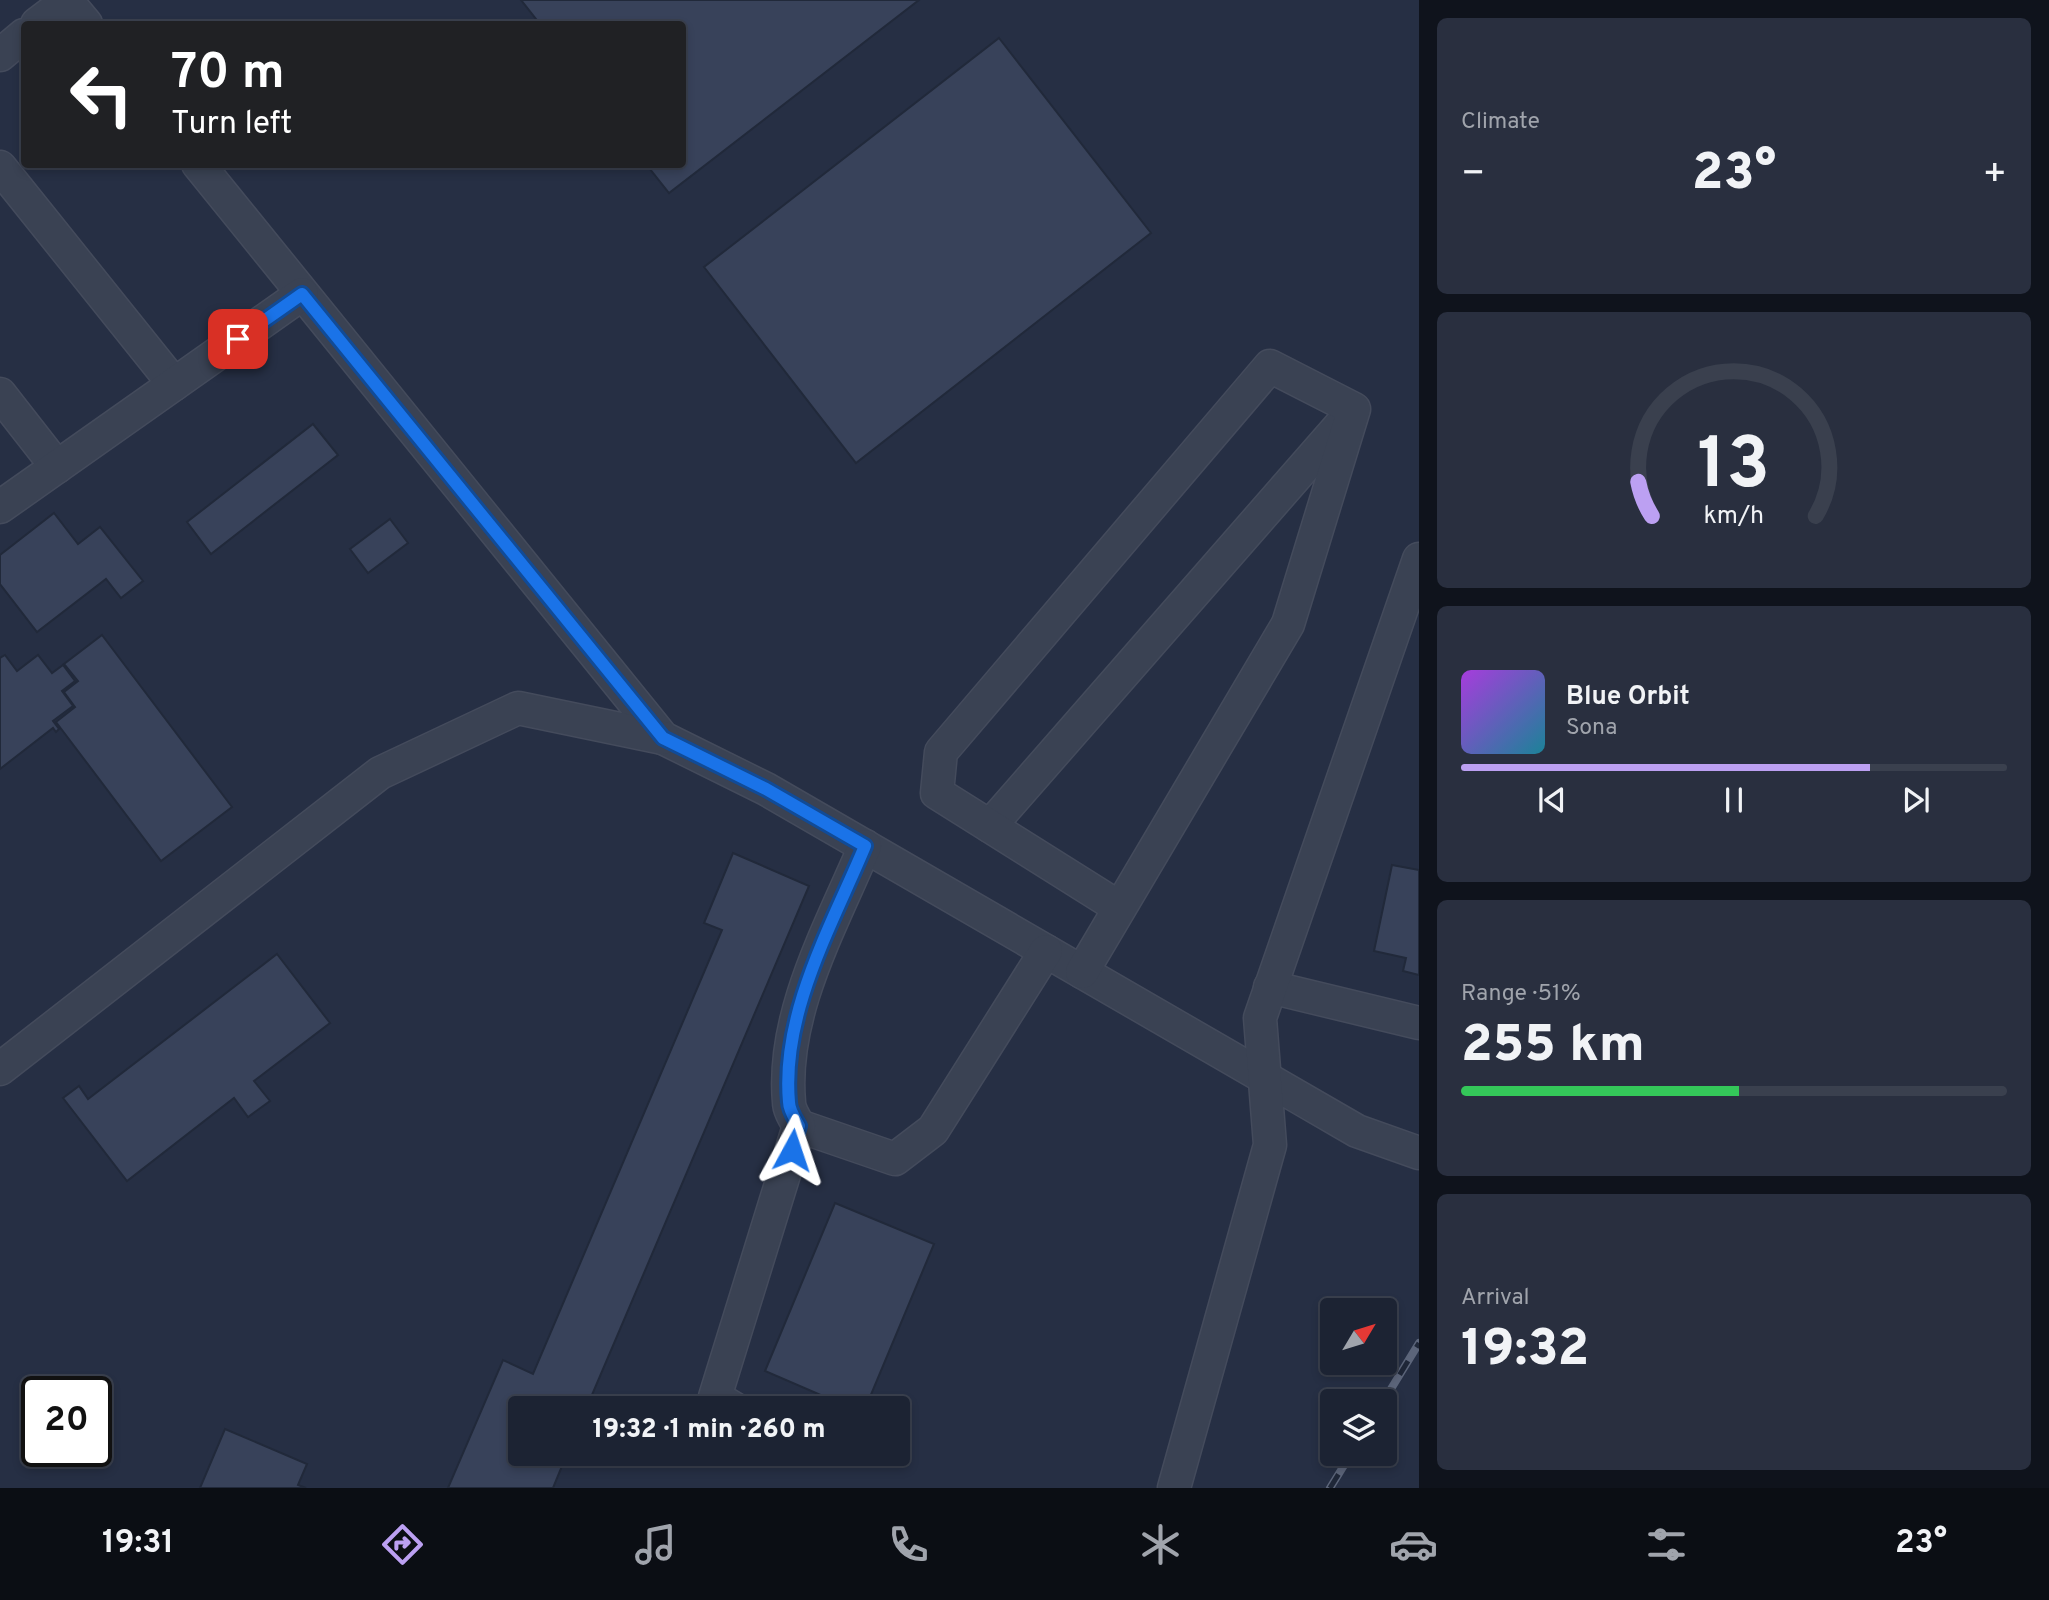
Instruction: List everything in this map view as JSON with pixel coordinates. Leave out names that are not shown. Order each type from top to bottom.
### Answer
[{"type":"lane","points":[[41,21],[67,1],[84,21]]},
{"type":"lane","points":[[0,55],[21,38]]},
{"type":"lane","points":[[0,167],[174,384]]},
{"type":"lane","points":[[201,168],[663,738]]},
{"type":"lane","points":[[0,507],[302,294]]},
{"type":"lane","points":[[1120,908],[937,793],[941,752],[1270,366],[1354,410]]},
{"type":"lane","points":[[0,394],[57,467]]},
{"type":"lane","points":[[990,826],[1354,410]]},
{"type":"lane","points":[[1082,972],[1288,624],[1354,410]]},
{"type":"lane","points":[[1174,1488],[1270,1145],[1260,1018],[1419,559]]},
{"type":"lane","points":[[0,1069],[380,773],[518,708],[663,738],[766,789],[1357,1131],[1419,1153]]},
{"type":"lane","points":[[715,1396],[799,1126],[789,1105],[789,1061],[804,992],[865,846]]},
{"type":"lane","points":[[799,1126],[895,1159],[933,1130],[1046,951]]},
{"type":"lane","points":[[1270,987],[1419,1023]]},
{"type":"building","points":[[521,0],[919,0],[669,193],[649,168],[686,168],[686,21],[538,21]]},
{"type":"building","points":[[999,38],[1151,233],[856,463],[704,267]]},
{"type":"building","points":[[313,424],[338,455],[211,554],[187,522]]},
{"type":"building","points":[[54,513],[78,544],[100,527],[143,581],[121,598],[106,579],[37,632],[0,584],[0,555]]},
{"type":"building","points":[[390,519],[408,543],[368,573],[350,549]]},
{"type":"building","points":[[102,635],[232,807],[161,861],[56,722],[75,707],[64,692],[78,681],[64,664]]},
{"type":"building","points":[[5,655],[17,671],[38,655],[52,673],[63,665],[75,681],[62,691],[73,706],[53,721],[59,729],[56,732],[53,728],[0,769],[0,658]]},
{"type":"building","points":[[733,853],[809,886],[592,1396],[508,1396],[508,1466],[562,1466],[553,1488],[448,1488],[503,1360],[533,1374],[722,930],[704,923]]},
{"type":"building","points":[[1392,865],[1419,870],[1419,975],[1403,971],[1406,958],[1374,951]]},
{"type":"building","points":[[277,954],[330,1023],[254,1081],[270,1101],[248,1117],[234,1098],[127,1181],[63,1098],[79,1086],[88,1099]]},
{"type":"building","points":[[835,1203],[934,1244],[870,1396],[823,1396],[765,1371]]},
{"type":"building","points":[[225,1429],[307,1464],[298,1485],[306,1488],[200,1488]]},
{"type":"railway","points":[[1391,1389],[1419,1343]]},
{"type":"railway","points":[[1330,1488],[1344,1466]]},
{"type":"route","points":[[238,339],[302,294],[663,738],[766,789],[865,846],[804,992],[789,1061],[789,1105],[799,1126],[792,1150]]}]
